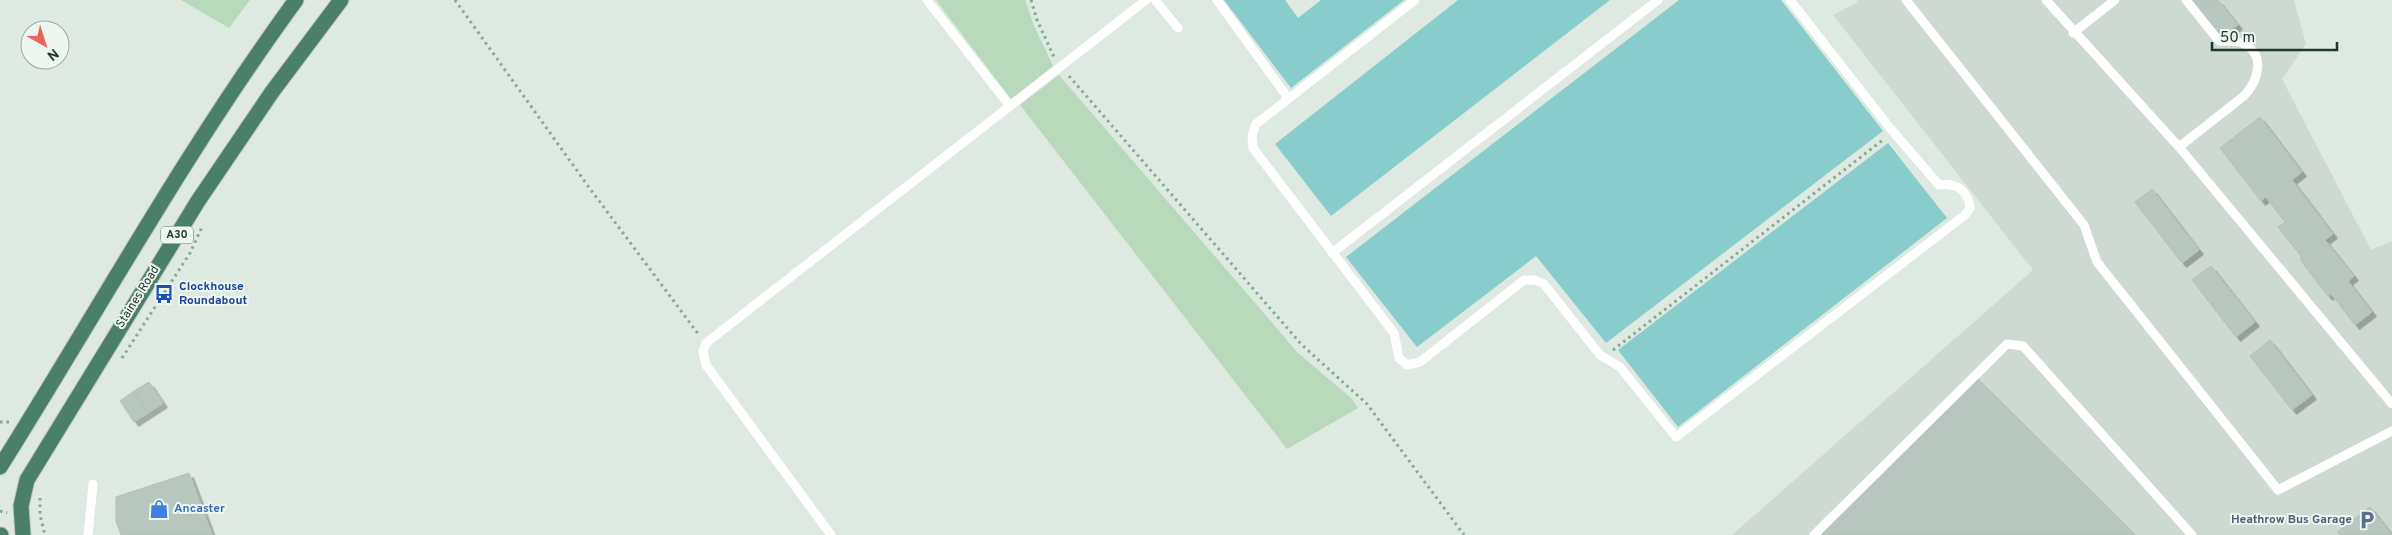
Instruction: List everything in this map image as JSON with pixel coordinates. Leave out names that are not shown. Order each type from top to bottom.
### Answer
[{"type":"highway","name":"A30","points":[[0,467],[193,150],[263,45],[296,0]]},
{"type":"highway","name":"Staines Road","points":[[23,535],[21,506],[27,480],[198,202],[272,92],[341,0]]},
{"type":"lane","points":[[927,0],[1010,106]]},
{"type":"lane","points":[[831,535],[706,365],[703,351],[706,343],[1146,0]]},
{"type":"lane","points":[[1155,0],[1178,28]]},
{"type":"lane","points":[[1217,0],[1288,98]]},
{"type":"lane","points":[[1415,0],[1256,124],[1252,136],[1253,148],[1394,333],[1399,358],[1408,365],[1420,362],[1524,280],[1544,284],[1600,355],[1620,367],[1676,437],[1965,215],[1970,208],[1969,199],[1961,188],[1949,183],[1939,186],[1893,132],[1790,0]]},
{"type":"lane","points":[[1332,253],[1658,0]]},
{"type":"lane","points":[[2046,0],[2179,147],[2392,404]]},
{"type":"lane","points":[[2073,32],[2115,0]]},
{"type":"lane","points":[[2179,147],[2244,96],[2253,86],[2258,73],[2257,60],[2252,50],[2241,43],[2219,41],[2186,0]]},
{"type":"lane","points":[[1905,1],[2084,225],[2097,262],[2278,490],[2392,430]]},
{"type":"lane","points":[[1814,535],[2007,344],[2023,346],[2192,535]]},
{"type":"lane","points":[[88,535],[93,484]]},
{"type":"path","points":[[455,0],[588,186],[706,343]]},
{"type":"path","points":[[1031,0],[1050,50],[1061,67],[1301,344],[1367,404],[1464,535]]},
{"type":"path","points":[[1605,357],[1893,132]]},
{"type":"path","points":[[117,365],[190,253],[202,226]]},
{"type":"path","points":[[0,422],[10,422]]},
{"type":"path","points":[[40,496],[40,515],[45,535]]},
{"type":"path","points":[[0,511],[6,513]]},
{"type":"shaded area","points":[[1857,0],[2294,0],[2306,44],[2282,79],[2371,250],[2392,241],[2392,535],[1732,535],[2033,270],[1833,15],[1858,2]]},
{"type":"green space","points":[[181,0],[250,0],[229,28]]},
{"type":"green space","points":[[936,0],[1025,0],[1034,26],[1053,66],[1011,99]]},
{"type":"green space","points":[[1059,75],[1298,353],[1351,398],[1358,408],[1287,449],[1020,105]]},
{"type":"water","points":[[1224,0],[1285,0],[1298,18],[1321,0],[1404,0],[1291,88]]},
{"type":"water","points":[[1458,0],[1610,0],[1331,216],[1275,144]]},
{"type":"water","points":[[1679,0],[1781,0],[1883,131],[1606,343],[1536,256],[1417,347],[1346,257]]},
{"type":"water","points":[[1888,143],[1947,218],[1678,427],[1618,350]]},
{"type":"building","points":[[2191,0],[2218,0],[2238,25],[2221,38]]},
{"type":"building","points":[[2260,117],[2302,172],[2292,180],[2333,234],[2325,240],[2354,276],[2348,281],[2372,312],[2355,325],[2331,294],[2328,296],[2301,261],[2301,256],[2278,227],[2285,222],[2266,197],[2261,201],[2220,148]]},
{"type":"building","points":[[2152,189],[2199,250],[2182,263],[2135,202]]},
{"type":"building","points":[[2211,266],[2255,322],[2236,337],[2192,280]]},
{"type":"building","points":[[2270,340],[2312,395],[2292,410],[2250,356]]},
{"type":"building","points":[[1977,378],[2135,535],[1821,535]]},
{"type":"building","points":[[149,382],[163,403],[148,413],[134,391]]},
{"type":"building","points":[[134,391],[148,413],[134,422],[120,401]]},
{"type":"building","name":"Ancaster","points":[[189,473],[212,535],[121,535],[116,521],[116,497]]},
{"type":"building","name":"Heathrow Bus Garage","points":[[2370,507],[2392,535],[2340,535],[2337,532]]},
{"type":"place","name":"Clockhouse Roundabout","points":[[164,294]]},
{"type":"place","name":"Ancaster","points":[[159,509]]},
{"type":"place","name":"Heathrow Bus Garage","points":[[2367,520]]}]
